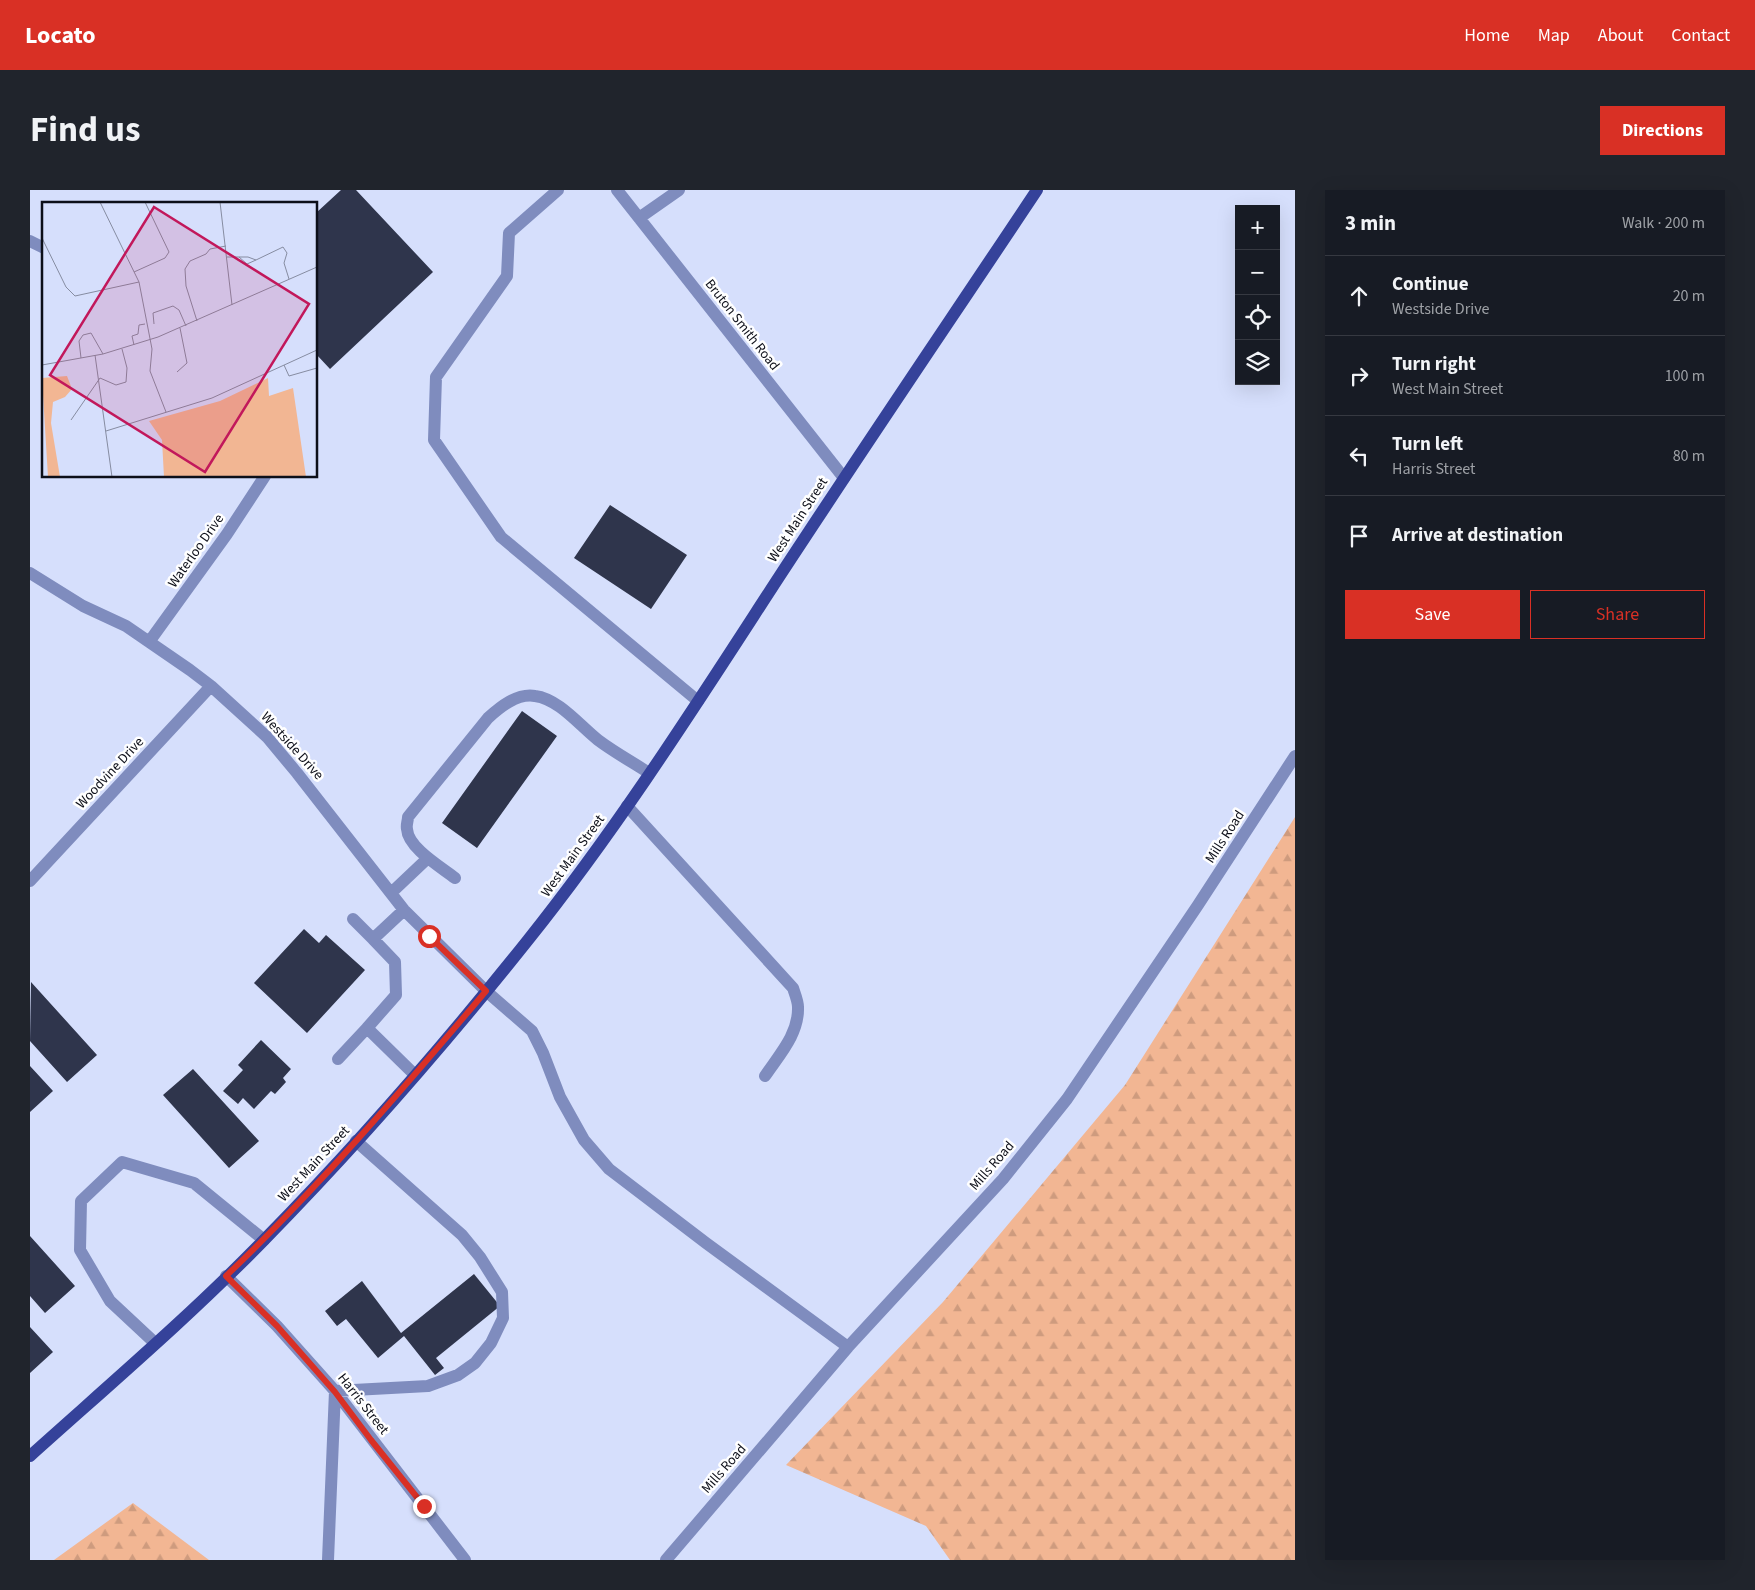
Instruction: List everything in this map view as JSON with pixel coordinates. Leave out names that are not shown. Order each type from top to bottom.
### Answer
[{"type":"main road","name":"West Main Street","points":[[30,1456],[155,1343],[264,1240],[415,1075],[551,910],[627,806],[698,701],[844,478],[1037,190]]},
{"type":"street","points":[[558,190],[509,233],[507,276],[436,377],[434,440],[501,537],[698,701]]},
{"type":"street","name":"Bruton Smith Road","points":[[617,190],[844,478]]},
{"type":"street","points":[[639,218],[679,190]]},
{"type":"street","points":[[30,241],[42,247]]},
{"type":"street","name":"Waterloo Drive","points":[[149,642],[227,534],[264,478]]},
{"type":"street","name":"Westside Drive","points":[[30,573],[83,606],[126,626],[149,642],[211,686],[267,738],[392,892],[404,910],[486,991],[532,1031],[543,1053],[560,1097],[584,1140],[609,1169],[848,1347]]},
{"type":"street","name":"Woodvine Drive","points":[[30,881],[211,686]]},
{"type":"street","points":[[455,878],[428,858],[411,841],[407,830],[408,817],[488,718],[502,706],[518,698],[535,696],[552,703],[570,714],[599,740],[649,773]]},
{"type":"street","name":"Mills Road","points":[[666,1560],[848,1347],[1003,1179],[1067,1099],[1198,905],[1295,756]]},
{"type":"street","points":[[627,806],[793,988],[798,1006],[793,1034],[765,1076]]},
{"type":"street","points":[[392,892],[428,858]]},
{"type":"street","points":[[373,939],[404,910]]},
{"type":"street","points":[[338,1059],[396,994],[395,962],[353,919]]},
{"type":"street","points":[[367,1028],[415,1075]]},
{"type":"street","points":[[328,1560],[335,1392],[428,1386],[458,1375],[475,1363],[491,1342],[503,1318],[502,1292],[480,1257],[462,1235],[356,1141]]},
{"type":"street","points":[[155,1343],[110,1301],[80,1250],[81,1201],[122,1162],[194,1183],[264,1240]]},
{"type":"street","name":"Harris Street","points":[[226,1276],[277,1326],[335,1392],[465,1560]]},
{"type":"green space","points":[[1295,817],[1295,1560],[950,1560],[926,1526],[786,1465],[943,1302],[1125,1085]]},
{"type":"green space","points":[[133,1503],[209,1560],[54,1560]]},
{"type":"building","points":[[341,190],[356,190],[433,272],[330,369],[318,356],[318,211]]},
{"type":"building","points":[[610,505],[687,555],[651,609],[574,558]]},
{"type":"building","points":[[522,711],[557,736],[477,848],[442,823]]},
{"type":"building","points":[[304,929],[319,943],[326,935],[365,970],[307,1033],[254,983]]},
{"type":"building","points":[[31,982],[97,1055],[67,1082],[30,1041]]},
{"type":"building","points":[[261,1040],[291,1069],[283,1078],[286,1082],[275,1094],[271,1091],[254,1109],[243,1098],[238,1104],[223,1091],[243,1070],[238,1065]]},
{"type":"building","points":[[30,1066],[53,1091],[30,1112]]},
{"type":"building","points":[[193,1069],[259,1141],[229,1168],[163,1095]]},
{"type":"building","points":[[30,1236],[75,1286],[45,1313],[30,1296]]},
{"type":"building","points":[[474,1274],[500,1306],[436,1358],[444,1368],[435,1375],[404,1336],[378,1358],[346,1319],[337,1326],[325,1311],[362,1281],[401,1333]]},
{"type":"building","points":[[30,1327],[53,1352],[30,1373]]},
{"type":"route","points":[[424,1506],[335,1392],[277,1326],[226,1276],[264,1240],[356,1141],[486,991],[429,936]]}]
